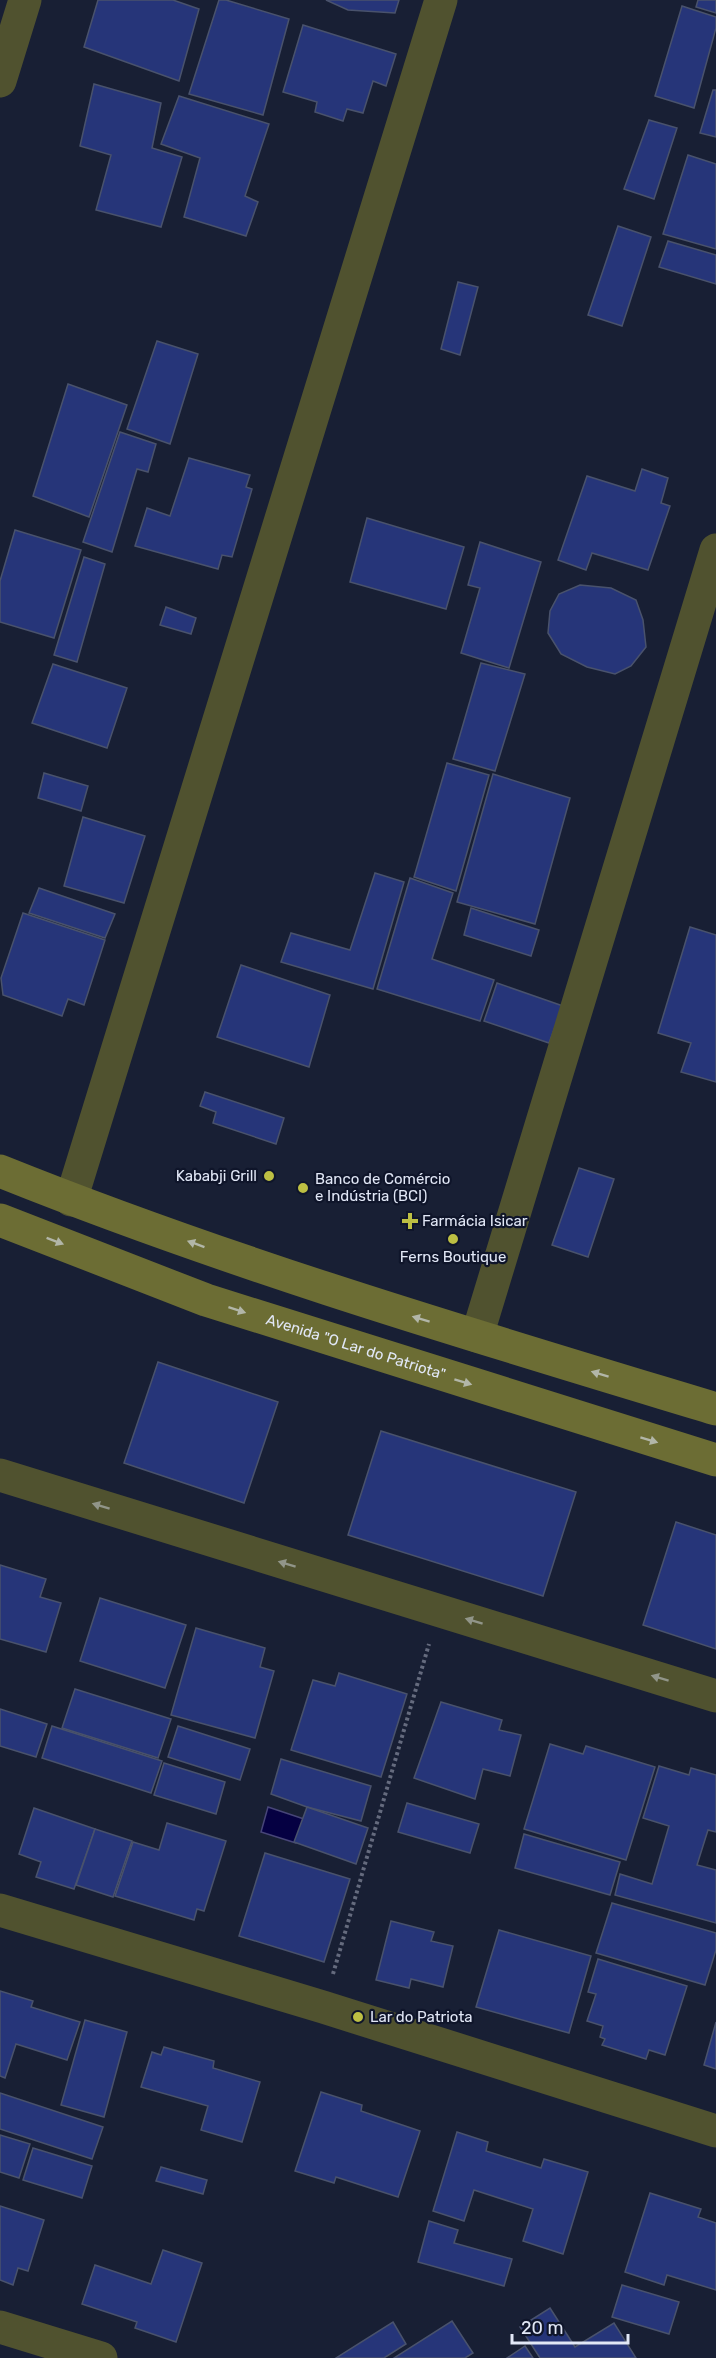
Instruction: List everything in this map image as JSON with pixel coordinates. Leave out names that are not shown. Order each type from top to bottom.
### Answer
[{"type":"main road","points":[[0,1171],[71,1200],[288,1277],[716,1409]]},
{"type":"main road","name":"Avenida \"O Lar do Patriota\"","points":[[0,1220],[206,1300],[716,1460]]},
{"type":"street","points":[[0,81],[25,0]]},
{"type":"street","points":[[71,1200],[441,0]]},
{"type":"street","points":[[477,1336],[716,550]]},
{"type":"street","points":[[0,1475],[716,1695]]},
{"type":"street","points":[[0,1910],[324,2007],[716,2131]]},
{"type":"street","points":[[0,2326],[101,2358]]},
{"type":"path","points":[[324,2007],[439,1610]]},
{"type":"shaded area","points":[[268,1807],[304,1819],[296,1843],[261,1832]]},
{"type":"building","points":[[98,0],[173,0],[199,9],[179,81],[84,47]]},
{"type":"building","points":[[219,0],[226,0],[289,19],[263,115],[189,94]]},
{"type":"building","points":[[326,0],[399,0],[395,13],[348,10]]},
{"type":"building","points":[[698,0],[716,0],[716,13],[696,7]]},
{"type":"building","points":[[682,6],[716,17],[716,28],[694,108],[655,96]]},
{"type":"building","points":[[303,25],[396,54],[386,86],[373,81],[363,113],[347,109],[343,121],[315,112],[317,102],[283,92]]},
{"type":"building","points":[[94,84],[161,103],[152,148],[182,157],[161,227],[96,210],[111,155],[80,146]]},
{"type":"building","points":[[713,90],[716,90],[716,137],[700,133]]},
{"type":"building","points":[[179,96],[269,124],[245,196],[258,202],[246,236],[184,217],[200,158],[161,144]]},
{"type":"building","points":[[649,120],[677,128],[654,199],[624,189]]},
{"type":"building","points":[[688,155],[716,164],[716,249],[663,234]]},
{"type":"building","points":[[618,226],[651,237],[622,326],[588,315]]},
{"type":"building","points":[[668,241],[716,255],[716,284],[659,267]]},
{"type":"building","points":[[458,282],[478,287],[460,355],[441,349]]},
{"type":"building","points":[[157,341],[198,354],[170,444],[127,429]]},
{"type":"building","points":[[68,384],[127,405],[89,517],[33,496]]},
{"type":"building","points":[[120,432],[156,444],[148,472],[137,469],[112,552],[83,542]]},
{"type":"building","points":[[189,458],[250,475],[246,487],[252,489],[232,557],[222,555],[218,569],[135,546],[147,508],[170,516]]},
{"type":"building","points":[[642,469],[668,478],[661,503],[670,506],[648,570],[592,553],[586,570],[558,560],[587,476],[635,491]]},
{"type":"building","points":[[367,518],[464,547],[446,609],[350,582]]},
{"type":"building","points":[[15,530],[81,550],[54,638],[0,622],[0,581]]},
{"type":"building","points":[[480,542],[541,562],[509,668],[461,653],[480,588],[468,585]]},
{"type":"building","points":[[84,557],[105,564],[77,662],[54,655]]},
{"type":"building","points":[[580,585],[611,588],[636,600],[643,620],[646,647],[631,666],[615,674],[587,667],[561,654],[548,633],[550,611],[559,594]]},
{"type":"building","points":[[166,607],[196,618],[191,634],[160,625]]},
{"type":"building","points":[[481,663],[525,674],[495,771],[453,759]]},
{"type":"building","points":[[53,664],[127,688],[107,748],[32,723]]},
{"type":"building","points":[[447,763],[489,775],[456,891],[414,877]]},
{"type":"building","points":[[44,773],[88,786],[81,811],[38,798]]},
{"type":"building","points":[[493,774],[570,798],[535,924],[457,902]]},
{"type":"building","points":[[83,817],[145,836],[124,903],[64,886]]},
{"type":"building","points":[[375,873],[404,882],[373,989],[281,962],[291,933],[350,950]]},
{"type":"building","points":[[410,878],[453,893],[432,959],[494,980],[480,1021],[377,989]]},
{"type":"building","points":[[39,888],[115,914],[105,938],[29,913]]},
{"type":"building","points":[[471,908],[539,930],[531,956],[464,935]]},
{"type":"building","points":[[23,913],[105,940],[84,1005],[68,999],[62,1016],[3,995],[1,978]]},
{"type":"building","points":[[690,927],[716,935],[716,1082],[681,1072],[691,1043],[658,1033]]},
{"type":"building","points":[[241,965],[330,995],[309,1067],[217,1037]]},
{"type":"building","points":[[497,983],[563,1006],[549,1043],[484,1021]]},
{"type":"building","points":[[205,1092],[284,1118],[276,1144],[213,1123],[216,1112],[200,1106]]},
{"type":"building","points":[[579,1168],[614,1179],[588,1257],[552,1245]]},
{"type":"building","points":[[158,1362],[278,1402],[244,1503],[124,1463]]},
{"type":"building","points":[[381,1431],[576,1492],[543,1596],[348,1535]]},
{"type":"building","points":[[676,1522],[716,1535],[716,1649],[643,1625]]},
{"type":"building","points":[[0,1565],[46,1579],[40,1597],[61,1603],[46,1652],[0,1639]]},
{"type":"building","points":[[100,1598],[186,1625],[165,1688],[80,1661]]},
{"type":"building","points":[[196,1628],[265,1648],[260,1667],[274,1671],[255,1738],[171,1715]]},
{"type":"building","points":[[339,1673],[407,1694],[381,1777],[291,1750],[313,1680],[335,1686]]},
{"type":"building","points":[[75,1689],[171,1719],[158,1758],[62,1728]]},
{"type":"building","points":[[441,1702],[502,1720],[499,1730],[521,1735],[510,1776],[483,1769],[475,1799],[414,1778]]},
{"type":"building","points":[[0,1709],[47,1724],[36,1757],[0,1746]]},
{"type":"building","points":[[52,1726],[162,1761],[151,1793],[42,1758]]},
{"type":"building","points":[[178,1726],[250,1749],[240,1780],[168,1757]]},
{"type":"building","points":[[550,1744],[583,1754],[586,1746],[655,1767],[626,1860],[524,1829]]},
{"type":"building","points":[[281,1759],[371,1786],[361,1821],[307,1807],[271,1794]]},
{"type":"building","points":[[164,1763],[225,1782],[216,1814],[154,1795]]},
{"type":"building","points":[[659,1766],[689,1775],[691,1768],[716,1775],[716,1832],[708,1830],[697,1865],[716,1870],[716,1923],[615,1895],[620,1874],[652,1884],[669,1826],[643,1818]]},
{"type":"building","points":[[407,1803],[479,1824],[470,1853],[398,1832]]},
{"type":"building","points":[[307,1807],[368,1828],[356,1864],[294,1842]]},
{"type":"building","points":[[34,1808],[95,1829],[74,1889],[36,1877],[41,1862],[19,1854]]},
{"type":"building","points":[[167,1823],[226,1841],[204,1911],[197,1909],[194,1920],[115,1896],[133,1842],[159,1850]]},
{"type":"building","points":[[95,1829],[132,1841],[113,1897],[76,1885]]},
{"type":"building","points":[[524,1834],[620,1862],[610,1895],[515,1868]]},
{"type":"building","points":[[265,1853],[350,1879],[324,1962],[239,1936]]},
{"type":"building","points":[[612,1903],[716,1933],[716,1950],[705,1985],[596,1953]]},
{"type":"building","points":[[391,1921],[434,1932],[431,1941],[453,1946],[443,1987],[411,1979],[409,1988],[376,1980]]},
{"type":"building","points":[[499,1930],[591,1956],[569,2033],[476,2007]]},
{"type":"building","points":[[598,1959],[687,1986],[665,2055],[649,2050],[646,2059],[602,2045],[605,2039],[600,2037],[603,2026],[587,2021],[596,1994],[588,1992]]},
{"type":"building","points":[[0,1991],[33,2001],[31,2007],[80,2022],[67,2060],[16,2044],[5,2078],[0,2076]]},
{"type":"building","points":[[85,2020],[127,2032],[104,2117],[61,2105]]},
{"type":"building","points":[[716,2022],[716,2069],[704,2065]]},
{"type":"building","points":[[164,2047],[214,2061],[213,2068],[260,2082],[242,2142],[201,2130],[208,2106],[141,2087],[152,2052],[161,2055]]},
{"type":"building","points":[[321,2092],[362,2105],[361,2111],[420,2131],[398,2197],[336,2177],[334,2183],[295,2171]]},
{"type":"building","points":[[0,2093],[103,2127],[92,2159],[0,2129]]},
{"type":"building","points":[[457,2132],[488,2142],[486,2151],[541,2168],[544,2159],[588,2172],[563,2254],[523,2241],[533,2209],[474,2190],[464,2221],[433,2211]]},
{"type":"building","points":[[0,2135],[30,2144],[19,2178],[0,2172]]},
{"type":"building","points":[[33,2148],[92,2166],[82,2198],[23,2180]]},
{"type":"building","points":[[161,2167],[207,2180],[203,2194],[156,2181]]},
{"type":"building","points":[[650,2193],[701,2209],[698,2217],[716,2223],[716,2290],[667,2275],[664,2285],[625,2272]]},
{"type":"building","points":[[0,2206],[44,2220],[28,2271],[18,2268],[13,2285],[0,2280]]},
{"type":"building","points":[[429,2221],[458,2230],[454,2243],[512,2259],[504,2286],[418,2262]]},
{"type":"building","points":[[163,2250],[202,2263],[176,2342],[135,2328],[137,2322],[82,2304],[95,2265],[151,2284]]},
{"type":"building","points":[[622,2285],[679,2302],[669,2334],[612,2317]]},
{"type":"building","points":[[550,2308],[575,2347],[614,2323],[636,2358],[540,2358],[520,2327]]},
{"type":"building","points":[[452,2321],[473,2353],[465,2358],[394,2358]]},
{"type":"building","points":[[393,2322],[406,2344],[384,2358],[336,2358]]},
{"type":"building","points":[[525,2346],[533,2358],[507,2358]]},
{"type":"place","name":"Kababji Grill","points":[[269,1176]]},
{"type":"place","name":"Banco de Comércio e Indústria (BCI)","points":[[303,1188]]},
{"type":"place","name":"Farmácia Isicar","points":[[410,1221]]},
{"type":"place","name":"Ferns Boutique","points":[[453,1239]]},
{"type":"place","name":"Lar do Patriota","points":[[358,2017]]}]
